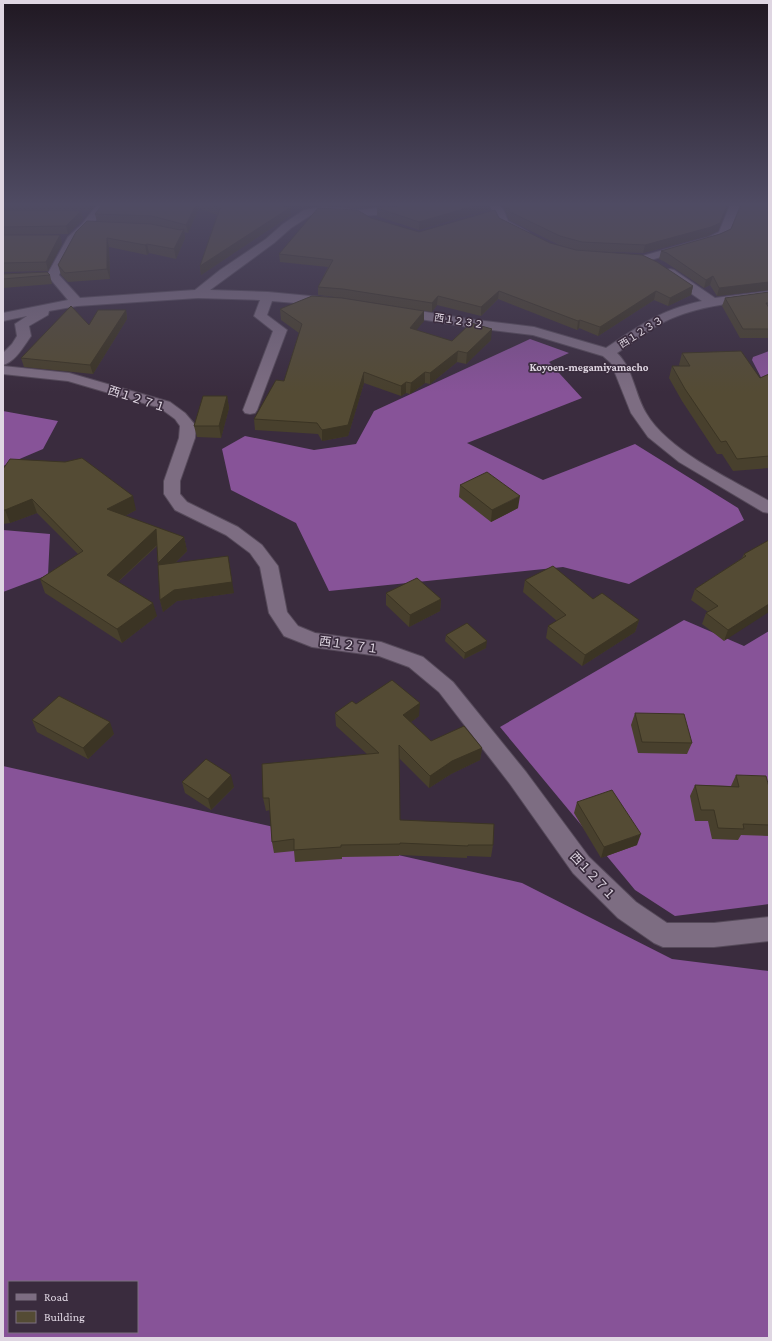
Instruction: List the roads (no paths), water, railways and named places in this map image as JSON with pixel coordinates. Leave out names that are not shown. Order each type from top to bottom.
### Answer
[{"type":"street","points":[[53,275],[57,268]]},
{"type":"street","points":[[198,294],[232,268]]},
{"type":"street","points":[[662,268],[711,302]]},
{"type":"street","points":[[53,275],[77,302]]},
{"type":"street","points":[[38,276],[53,275]]},
{"type":"street","points":[[3,317],[77,302],[198,294],[268,296],[343,303]]},
{"type":"street","name":"西１２３３","points":[[608,353],[661,318],[711,302],[769,294]]},
{"type":"street","points":[[250,410],[280,330],[260,316],[268,296]]},
{"type":"street","points":[[3,361],[17,348],[24,336],[22,324],[52,308]]},
{"type":"street","name":"西１２３２","points":[[386,310],[468,323],[534,331],[608,353]]},
{"type":"street","points":[[608,353],[617,361],[638,413],[653,434],[686,459],[769,508]]},
{"type":"street","name":"西１２７１","points":[[3,370],[69,377],[165,405],[180,416],[188,426],[187,438],[172,481],[172,494],[181,506],[232,531],[256,550],[269,566],[278,613],[291,631],[312,640],[381,649],[416,662],[446,687],[518,778],[581,865],[627,910],[663,935],[714,935],[769,929]]},
{"type":"district","name":"Koyoen-megamiyamacho","points":[[589,367]]}]
